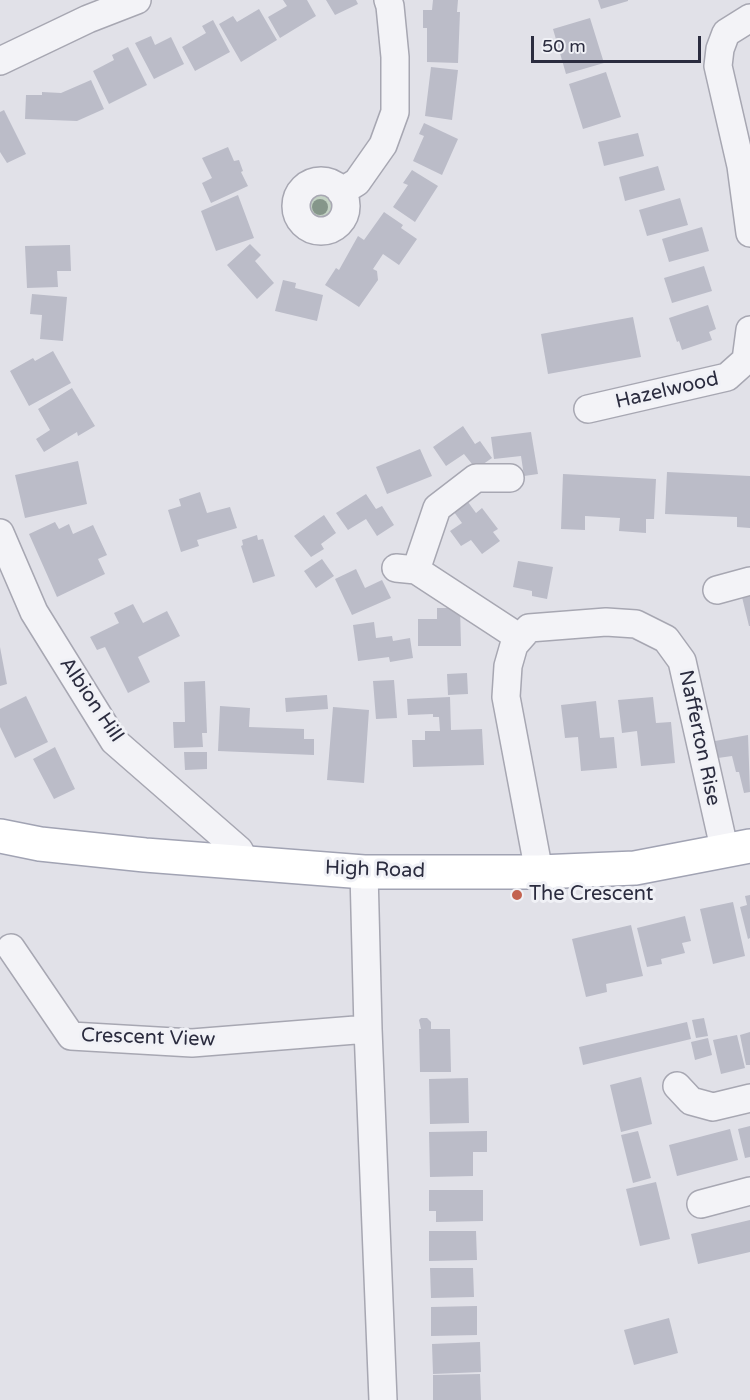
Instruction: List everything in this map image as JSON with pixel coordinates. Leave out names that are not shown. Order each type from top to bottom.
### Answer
[{"type":"main road","name":"High Road","points":[[0,836],[40,844],[364,872],[539,872],[635,868],[737,849]]},
{"type":"street","points":[[0,61],[88,19],[137,0]]},
{"type":"street","points":[[341,192],[357,182],[383,145],[395,112],[395,57],[388,0]]},
{"type":"street","points":[[750,18],[726,33],[720,48],[718,66],[741,166],[750,233]]},
{"type":"street","name":"Hazelwood","points":[[588,409],[727,377],[746,360],[750,330]]},
{"type":"street","points":[[510,478],[476,478],[437,508],[406,569],[520,638],[514,645],[508,666],[506,697],[539,872]]},
{"type":"street","name":"Albion Hill","points":[[0,533],[34,612],[114,741],[239,850],[246,863]]},
{"type":"street","points":[[717,590],[750,581]]},
{"type":"street","name":"Nafferton Rise","points":[[520,638],[529,628],[606,622],[636,624],[666,639],[682,661],[737,849]]},
{"type":"street","points":[[364,872],[383,1400]]},
{"type":"street","name":"Crescent View","points":[[11,948],[71,1036],[192,1043],[368,1029]]},
{"type":"street","points":[[677,1086],[691,1101],[713,1107],[750,1098]]},
{"type":"street","points":[[701,1204],[750,1191]]},
{"type":"green space","points":[[321,192],[332,196],[336,207],[332,218],[321,222],[310,218],[306,207],[310,196]]},
{"type":"building","points":[[283,0],[307,0],[316,16],[280,38],[268,17],[287,6]]},
{"type":"building","points":[[326,0],[356,0],[358,4],[335,15]]},
{"type":"building","points":[[433,0],[458,0],[457,12],[460,12],[458,63],[427,62],[427,28],[423,28],[423,10],[432,10]]},
{"type":"building","points":[[598,0],[628,0],[628,1],[601,9]]},
{"type":"building","points":[[259,9],[277,40],[241,62],[219,24],[233,16],[237,22]]},
{"type":"building","points":[[590,18],[604,63],[566,74],[553,29]]},
{"type":"building","points":[[213,20],[230,52],[195,71],[182,47],[206,33],[202,26]]},
{"type":"building","points":[[151,36],[155,45],[171,37],[184,64],[154,79],[135,43]]},
{"type":"building","points":[[128,47],[147,85],[109,104],[93,71],[114,60],[112,55]]},
{"type":"building","points":[[431,67],[458,70],[452,120],[425,116]]},
{"type":"building","points":[[606,72],[621,117],[583,129],[569,84]]},
{"type":"building","points":[[91,80],[104,109],[77,121],[25,119],[26,95],[42,95],[42,92],[61,93]]},
{"type":"building","points":[[4,110],[26,154],[7,163],[0,152],[0,112]]},
{"type":"building","points":[[424,123],[458,139],[442,175],[413,161],[424,136],[419,134]]},
{"type":"building","points":[[638,133],[644,156],[604,166],[598,142]]},
{"type":"building","points":[[228,147],[234,161],[239,160],[243,171],[241,172],[248,186],[211,203],[202,183],[212,178],[202,158]]},
{"type":"building","points":[[658,166],[665,190],[625,201],[619,177]]},
{"type":"building","points":[[412,170],[438,186],[415,222],[393,207],[408,185],[403,183]]},
{"type":"building","points":[[238,195],[254,238],[216,251],[201,211]]},
{"type":"building","points":[[680,198],[688,225],[647,236],[639,210]]},
{"type":"building","points":[[384,212],[403,225],[401,228],[417,239],[399,265],[383,254],[373,269],[377,271],[378,280],[359,307],[325,285],[336,268],[339,270],[358,236],[364,240]]},
{"type":"building","points":[[702,227],[709,251],[669,262],[662,239]]},
{"type":"building","points":[[250,244],[261,255],[255,261],[274,283],[257,299],[227,265]]},
{"type":"building","points":[[70,245],[71,271],[57,271],[58,287],[27,288],[25,246]]},
{"type":"building","points":[[704,266],[712,291],[672,303],[664,278]]},
{"type":"building","points":[[283,280],[296,283],[295,288],[323,295],[317,321],[275,311]]},
{"type":"building","points":[[32,294],[67,297],[63,341],[40,339],[42,315],[30,314]]},
{"type":"building","points":[[708,305],[716,329],[709,332],[712,340],[682,350],[669,318]]},
{"type":"building","points":[[633,317],[641,357],[548,374],[541,334]]},
{"type":"building","points":[[53,351],[71,383],[29,406],[10,371],[33,358],[35,361]]},
{"type":"building","points":[[72,388],[95,426],[78,436],[77,432],[44,452],[36,439],[50,430],[38,409]]},
{"type":"building","points":[[463,426],[475,444],[480,441],[492,458],[476,469],[464,454],[446,466],[433,447]]},
{"type":"building","points":[[531,432],[538,474],[524,476],[521,456],[494,459],[491,437]]},
{"type":"building","points":[[420,449],[432,476],[387,494],[376,467]]},
{"type":"building","points":[[78,461],[87,504],[25,518],[15,475]]},
{"type":"building","points":[[667,472],[750,476],[750,528],[737,527],[737,517],[665,514]]},
{"type":"building","points":[[563,474],[656,479],[654,519],[646,519],[646,533],[619,531],[620,518],[585,516],[585,530],[561,529]]},
{"type":"building","points":[[200,492],[207,513],[230,507],[237,528],[197,540],[199,546],[181,552],[168,510],[181,506],[179,499]]},
{"type":"building","points":[[366,494],[376,509],[382,506],[394,525],[377,536],[366,519],[348,530],[336,513]]},
{"type":"building","points":[[468,502],[476,513],[482,508],[498,529],[493,532],[500,541],[482,554],[471,540],[461,546],[450,531],[462,523],[454,512]]},
{"type":"building","points":[[324,515],[336,533],[321,544],[324,549],[311,557],[294,536]]},
{"type":"building","points":[[55,522],[59,529],[69,524],[73,534],[93,525],[107,555],[98,559],[105,574],[57,597],[29,534]]},
{"type":"building","points":[[257,535],[258,540],[263,539],[275,576],[253,583],[241,546],[243,545],[242,540]]},
{"type":"building","points":[[322,559],[334,576],[316,588],[304,571]]},
{"type":"building","points":[[518,561],[553,567],[547,599],[532,596],[532,591],[513,587]]},
{"type":"building","points":[[356,569],[365,588],[382,580],[391,598],[352,615],[335,579]]},
{"type":"building","points":[[750,595],[750,626],[749,626],[742,597]]},
{"type":"building","points":[[133,604],[143,623],[167,611],[180,636],[138,657],[150,682],[128,693],[105,647],[97,650],[90,637],[119,623],[114,613]]},
{"type":"building","points":[[437,608],[460,608],[461,646],[418,646],[418,619],[437,619]]},
{"type":"building","points":[[374,622],[376,638],[392,636],[393,641],[410,638],[413,658],[390,662],[389,657],[358,661],[353,625]]},
{"type":"building","points":[[0,647],[7,684],[0,686]]},
{"type":"building","points":[[467,673],[468,694],[448,695],[447,674]]},
{"type":"building","points":[[394,680],[397,718],[376,719],[373,681]]},
{"type":"building","points":[[205,681],[207,733],[202,733],[203,747],[174,748],[173,722],[185,722],[184,682]]},
{"type":"building","points":[[327,695],[328,709],[286,712],[285,698]]},
{"type":"building","points":[[26,696],[48,742],[15,758],[0,727],[0,709]]},
{"type":"building","points":[[450,697],[451,730],[482,729],[484,765],[413,767],[412,740],[425,740],[425,731],[440,731],[439,717],[433,717],[433,714],[408,715],[407,699]]},
{"type":"building","points":[[653,697],[656,723],[671,722],[675,763],[641,766],[637,731],[622,733],[618,700]]},
{"type":"building","points":[[596,701],[600,738],[614,737],[617,768],[581,771],[578,737],[565,738],[561,705]]},
{"type":"building","points":[[220,706],[250,708],[249,727],[304,729],[304,739],[314,739],[314,755],[218,751]]},
{"type":"building","points":[[333,707],[369,710],[364,783],[327,780]]},
{"type":"building","points":[[748,735],[750,792],[744,793],[732,756],[718,758],[715,741]]},
{"type":"building","points":[[55,747],[75,789],[54,799],[33,759]]},
{"type":"building","points":[[184,752],[207,752],[207,769],[185,770]]},
{"type":"building","points":[[750,895],[750,938],[748,939],[740,907],[747,905],[745,896]]},
{"type":"building","points":[[733,902],[745,956],[713,964],[700,909]]},
{"type":"building","points":[[685,916],[691,941],[682,943],[685,953],[661,959],[662,964],[647,967],[637,928]]},
{"type":"building","points":[[631,925],[643,976],[606,984],[607,992],[586,997],[572,939]]},
{"type":"building","points":[[427,1018],[431,1022],[431,1029],[450,1029],[451,1072],[420,1072],[419,1029],[421,1029],[419,1020]]},
{"type":"building","points":[[704,1018],[708,1036],[696,1038],[692,1020]]},
{"type":"building","points":[[687,1022],[691,1039],[583,1065],[579,1047]]},
{"type":"building","points":[[750,1032],[750,1065],[746,1065],[740,1035]]},
{"type":"building","points":[[737,1035],[745,1068],[721,1074],[713,1040]]},
{"type":"building","points":[[708,1038],[712,1055],[695,1060],[691,1042]]},
{"type":"building","points":[[641,1077],[652,1124],[621,1132],[610,1085]]},
{"type":"building","points":[[468,1078],[469,1123],[430,1124],[429,1079]]},
{"type":"building","points":[[750,1126],[750,1157],[745,1158],[738,1129]]},
{"type":"building","points":[[730,1129],[738,1160],[677,1176],[669,1145]]},
{"type":"building","points":[[487,1131],[487,1152],[473,1152],[473,1176],[430,1177],[429,1132]]},
{"type":"building","points":[[638,1131],[651,1178],[633,1183],[621,1135]]},
{"type":"building","points":[[656,1182],[670,1239],[640,1246],[626,1189]]},
{"type":"building","points":[[429,1190],[483,1190],[483,1221],[436,1222],[436,1211],[429,1211]]},
{"type":"building","points":[[750,1220],[750,1252],[698,1264],[691,1234]]},
{"type":"building","points":[[429,1231],[476,1231],[477,1260],[429,1261]]},
{"type":"building","points":[[430,1268],[473,1268],[474,1297],[431,1298]]},
{"type":"building","points":[[477,1306],[477,1335],[431,1336],[431,1307]]},
{"type":"building","points":[[669,1318],[678,1353],[634,1365],[624,1330]]},
{"type":"building","points":[[480,1342],[481,1372],[433,1374],[432,1344]]},
{"type":"building","points":[[480,1374],[481,1400],[433,1400],[433,1375]]},
{"type":"place","name":"The Crescent","points":[[517,895]]}]
